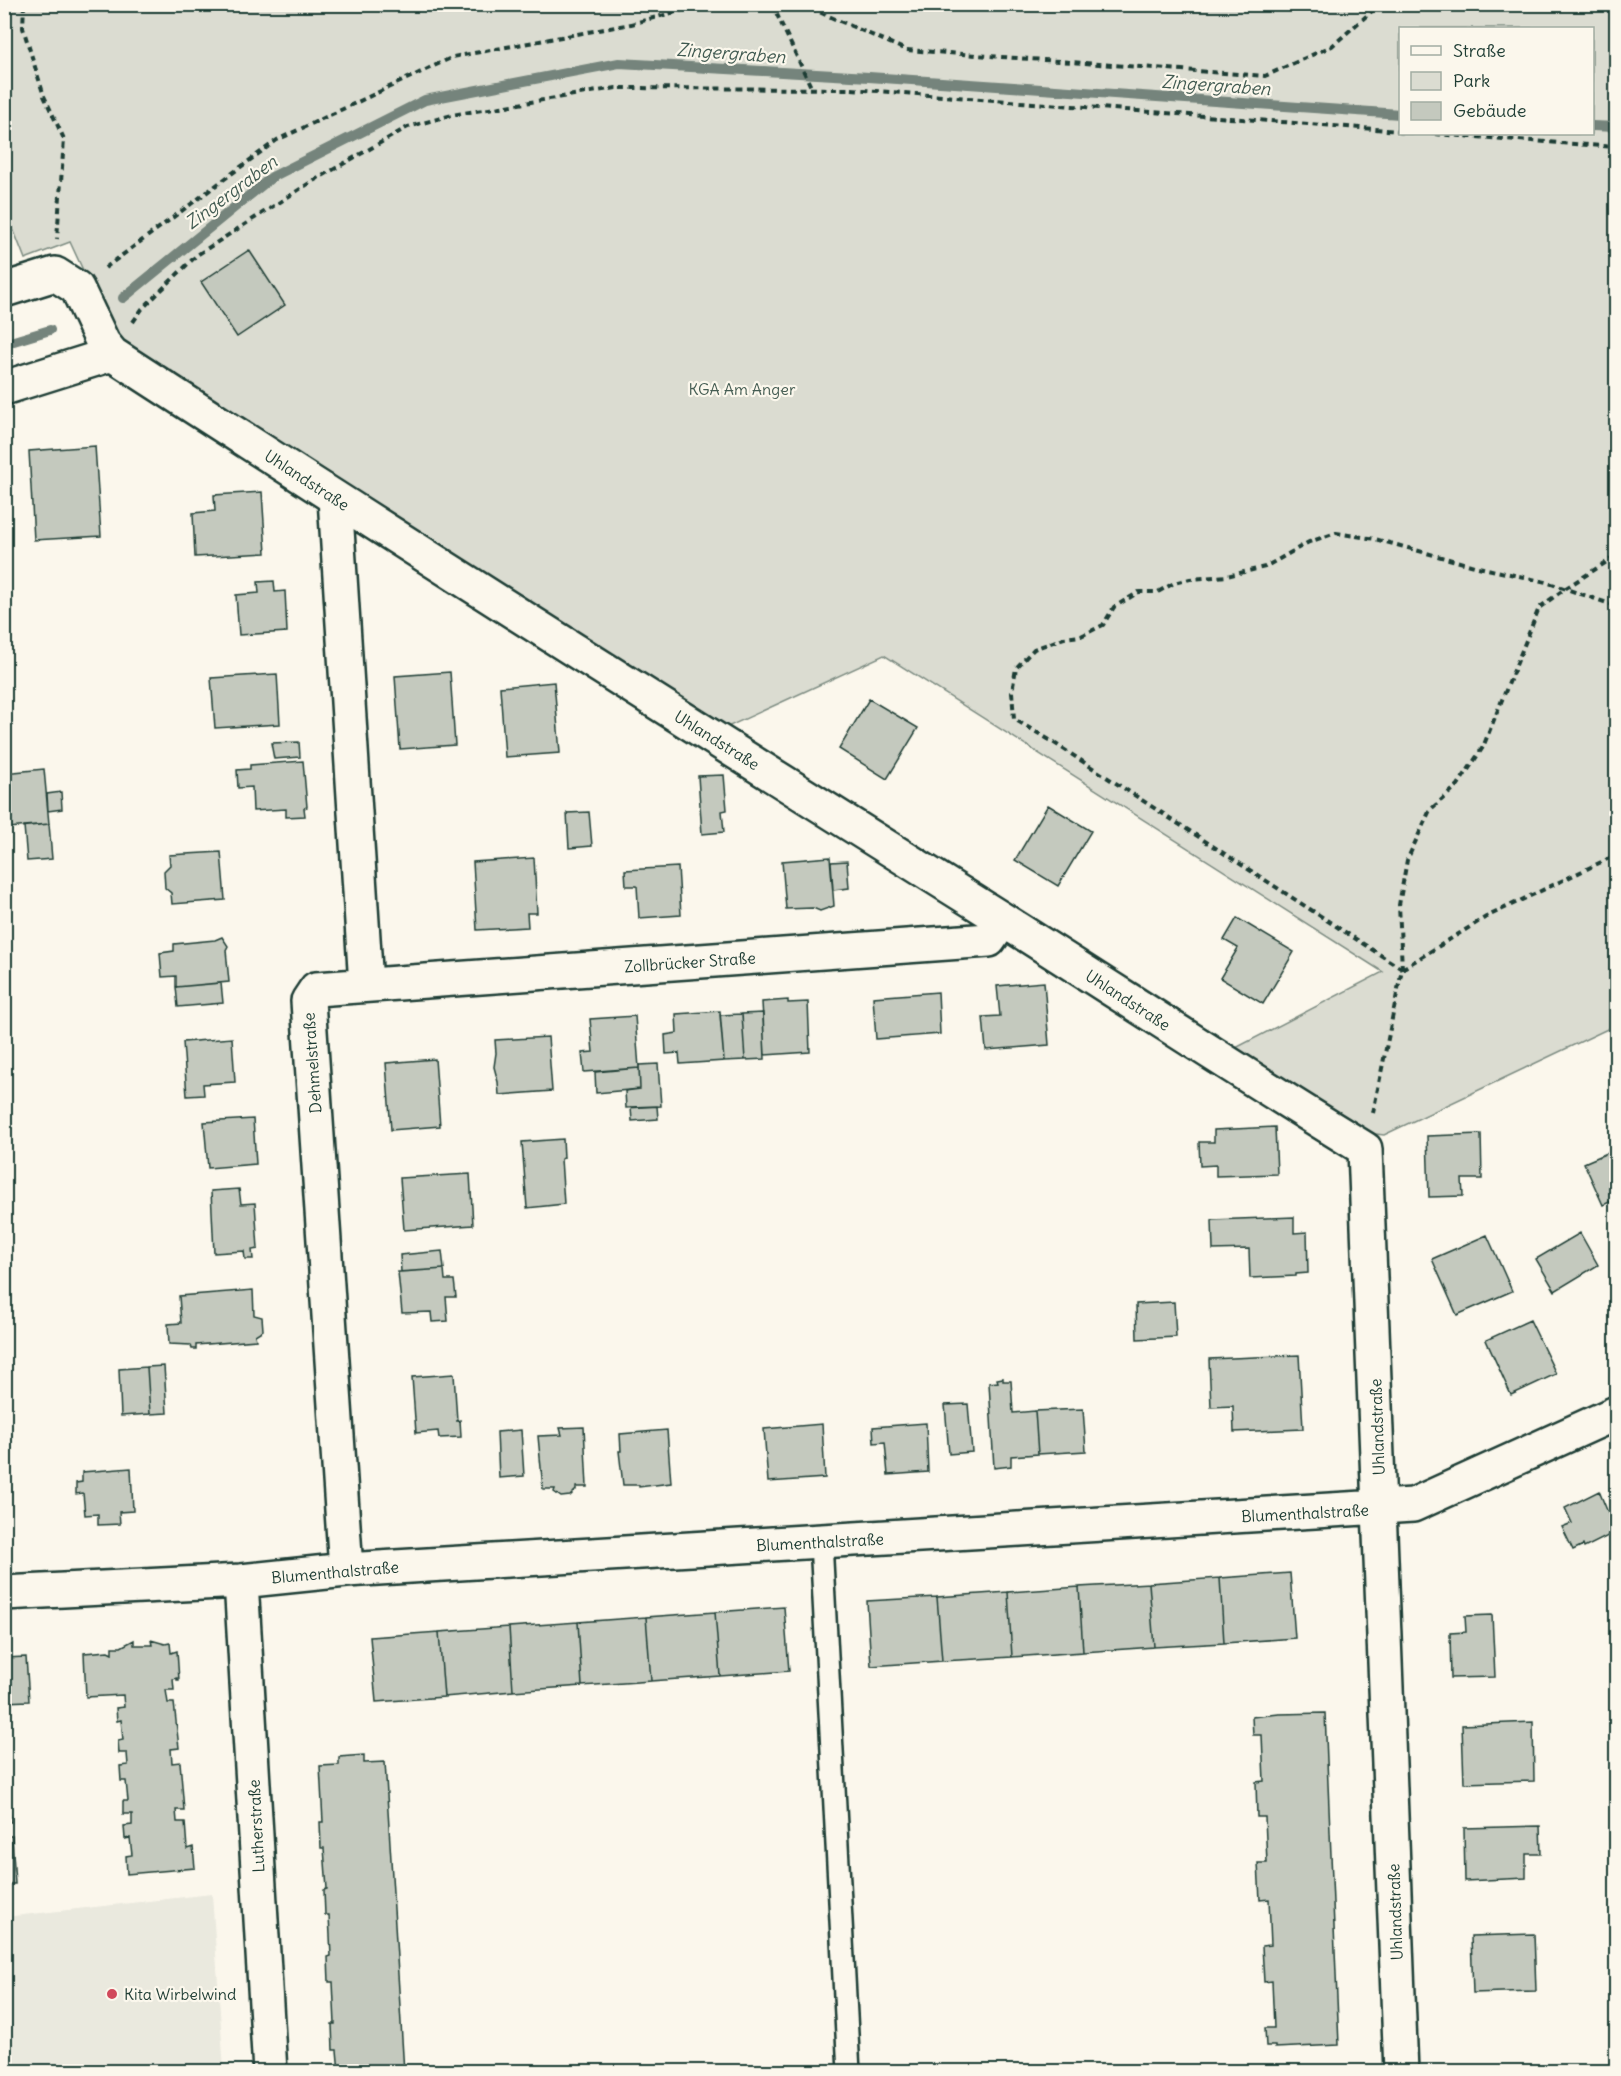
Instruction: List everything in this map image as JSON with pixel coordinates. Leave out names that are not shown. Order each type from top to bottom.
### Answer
[{"type":"street","points":[[4,290],[66,281],[107,348],[4,388]]},
{"type":"street","name":"Uhlandstraße","points":[[107,348],[335,498],[1266,1089],[1365,1149],[1401,2072]]},
{"type":"street","points":[[335,498],[366,985]]},
{"type":"street","name":"Zollbrücker Straße","points":[[366,985],[989,940],[1003,920]]},
{"type":"street","name":"Dehmelstraße","points":[[346,1570],[308,1001],[316,989],[366,985]]},
{"type":"street","name":"Blumenthalstraße","points":[[4,1593],[241,1581],[346,1570],[1413,1505],[1617,1413]]},
{"type":"street","name":"Lutherstraße","points":[[241,1581],[270,2072]]},
{"type":"lane","points":[[821,1542],[849,2072]]},
{"type":"path","points":[[24,4],[23,28],[44,96],[64,139],[66,281]]},
{"type":"path","points":[[66,281],[277,140],[453,57],[631,24],[705,4]]},
{"type":"path","points":[[772,4],[812,89]]},
{"type":"path","points":[[801,4],[906,50],[1265,76],[1332,46],[1380,4]]},
{"type":"path","points":[[107,348],[142,309],[197,255],[308,184],[408,127],[452,115],[616,88],[851,89],[1399,131]]},
{"type":"path","points":[[1450,135],[1617,147]]},
{"type":"path","points":[[1402,969],[1014,719],[1012,692],[1016,668],[1034,649],[1064,638],[1081,636],[1103,625],[1114,607],[1139,592],[1158,592],[1174,583],[1190,579],[1227,576],[1265,567],[1309,542],[1336,533],[1375,539],[1566,588],[1617,606]]},
{"type":"path","points":[[1365,1149],[1402,969],[1399,905],[1407,860],[1430,810],[1458,785],[1483,747],[1539,608],[1617,556]]},
{"type":"path","points":[[1402,969],[1486,917],[1617,855]]},
{"type":"shaded area","name":"Kita Wirbelwind","points":[[212,1894],[224,2071],[5,2071],[5,1917]]},
{"type":"green space","name":"KGA Am Anger","points":[[5,5],[1616,5],[1616,1025],[1384,1135],[1360,1132],[1226,1053],[1383,972],[884,655],[721,730],[120,350],[70,242],[25,259],[5,208]]},
{"type":"building","points":[[249,250],[285,305],[237,337],[201,282]]},
{"type":"building","points":[[95,446],[101,536],[34,540],[29,451]]},
{"type":"building","points":[[262,492],[266,553],[195,557],[193,513],[215,511],[214,495]]},
{"type":"building","points":[[274,581],[275,592],[285,591],[287,632],[239,635],[236,595],[259,593],[258,582]]},
{"type":"building","points":[[450,672],[455,745],[400,749],[395,676]]},
{"type":"building","points":[[277,674],[280,724],[215,728],[211,678]]},
{"type":"building","points":[[554,682],[560,753],[505,757],[500,687]]},
{"type":"building","points":[[869,699],[918,728],[887,779],[839,749]]},
{"type":"building","points":[[299,742],[300,757],[274,759],[271,743]]},
{"type":"building","points":[[303,761],[307,807],[304,808],[305,816],[286,817],[286,809],[253,811],[252,787],[238,788],[237,770],[250,769],[250,765]]},
{"type":"building","points":[[44,769],[49,824],[9,828],[4,773]]},
{"type":"building","points":[[724,775],[727,810],[722,811],[724,832],[702,834],[698,776]]},
{"type":"building","points":[[61,792],[62,809],[48,811],[47,794]]},
{"type":"building","points":[[1048,805],[1091,831],[1058,886],[1015,860]]},
{"type":"building","points":[[589,812],[592,846],[569,848],[567,813]]},
{"type":"building","points":[[49,824],[52,859],[27,861],[24,826]]},
{"type":"building","points":[[221,852],[225,900],[172,904],[171,893],[165,888],[164,871],[170,865],[169,855]]},
{"type":"building","points":[[830,857],[834,906],[820,911],[813,908],[786,909],[782,861]]},
{"type":"building","points":[[534,858],[537,913],[527,913],[528,927],[477,930],[473,862]]},
{"type":"building","points":[[847,861],[849,888],[833,890],[831,862]]},
{"type":"building","points":[[678,867],[681,915],[639,918],[637,886],[626,886],[625,870]]},
{"type":"building","points":[[1237,918],[1294,952],[1263,1004],[1220,978],[1238,948],[1224,940]]},
{"type":"building","points":[[222,937],[228,946],[226,950],[229,982],[176,987],[176,976],[162,977],[160,953],[174,951],[174,944],[215,940]]},
{"type":"building","points":[[1044,982],[1049,1045],[986,1050],[983,1017],[1000,1016],[997,986]]},
{"type":"building","points":[[221,983],[223,1003],[178,1007],[176,987]]},
{"type":"building","points":[[938,992],[940,1034],[876,1039],[873,997]]},
{"type":"building","points":[[788,1000],[788,1003],[808,1002],[810,1052],[765,1055],[762,1002]]},
{"type":"building","points":[[720,1011],[724,1061],[680,1064],[679,1053],[666,1054],[665,1035],[677,1033],[676,1014]]},
{"type":"building","points":[[763,1013],[765,1059],[745,1060],[742,1014]]},
{"type":"building","points":[[742,1014],[745,1060],[724,1061],[720,1015]]},
{"type":"building","points":[[635,1016],[639,1068],[584,1072],[582,1053],[593,1052],[590,1019]]},
{"type":"building","points":[[548,1037],[552,1091],[499,1095],[494,1067],[495,1040]]},
{"type":"building","points":[[232,1038],[235,1082],[203,1084],[204,1095],[187,1096],[183,1042]]},
{"type":"building","points":[[435,1059],[440,1126],[391,1130],[386,1063]]},
{"type":"building","points":[[658,1064],[661,1106],[626,1108],[625,1091],[640,1089],[639,1065]]},
{"type":"building","points":[[639,1068],[640,1089],[596,1093],[595,1072]]},
{"type":"building","points":[[657,1106],[658,1119],[632,1121],[631,1107]]},
{"type":"building","points":[[253,1119],[256,1164],[208,1168],[204,1122]]},
{"type":"building","points":[[1275,1127],[1277,1174],[1216,1176],[1216,1165],[1200,1166],[1199,1142],[1214,1142],[1214,1130]]},
{"type":"building","points":[[1481,1134],[1482,1179],[1462,1179],[1463,1196],[1429,1197],[1427,1136]]},
{"type":"building","points":[[563,1139],[564,1158],[561,1159],[564,1204],[527,1208],[522,1142]]},
{"type":"building","points":[[1614,1150],[1616,1199],[1603,1205],[1584,1163]]},
{"type":"building","points":[[470,1174],[473,1225],[404,1230],[400,1178]]},
{"type":"building","points":[[239,1189],[241,1204],[255,1203],[258,1249],[252,1250],[253,1259],[245,1259],[244,1251],[214,1253],[211,1191]]},
{"type":"building","points":[[1294,1217],[1294,1233],[1307,1232],[1308,1273],[1296,1274],[1296,1276],[1250,1278],[1249,1249],[1213,1250],[1212,1220]]},
{"type":"building","points":[[1580,1233],[1598,1265],[1555,1291],[1536,1259]]},
{"type":"building","points":[[1487,1235],[1512,1291],[1457,1315],[1432,1259]]},
{"type":"building","points":[[442,1251],[444,1269],[401,1272],[400,1255]]},
{"type":"building","points":[[444,1269],[445,1280],[454,1280],[456,1297],[446,1297],[448,1321],[432,1322],[431,1312],[402,1313],[398,1272]]},
{"type":"building","points":[[253,1290],[254,1315],[262,1317],[263,1330],[255,1335],[256,1340],[196,1345],[196,1349],[192,1349],[191,1345],[169,1344],[168,1324],[181,1323],[179,1296]]},
{"type":"building","points":[[1174,1302],[1176,1337],[1137,1339],[1136,1304]]},
{"type":"building","points":[[1530,1320],[1556,1374],[1511,1395],[1486,1340]]},
{"type":"building","points":[[1299,1355],[1303,1429],[1234,1432],[1233,1406],[1211,1407],[1209,1359]]},
{"type":"building","points":[[164,1366],[167,1413],[150,1414],[147,1367]]},
{"type":"building","points":[[147,1367],[150,1414],[121,1416],[119,1369]]},
{"type":"building","points":[[454,1374],[457,1421],[460,1420],[461,1437],[439,1438],[438,1431],[416,1433],[412,1377]]},
{"type":"building","points":[[1003,1378],[1003,1381],[1011,1381],[1013,1413],[1035,1411],[1038,1454],[1011,1456],[1011,1466],[994,1468],[989,1383],[998,1382],[997,1379]]},
{"type":"building","points":[[968,1404],[972,1452],[949,1454],[945,1405]]},
{"type":"building","points":[[1083,1409],[1086,1451],[1038,1454],[1035,1411]]},
{"type":"building","points":[[926,1423],[928,1472],[888,1475],[885,1442],[874,1443],[873,1427]]},
{"type":"building","points":[[822,1424],[825,1478],[768,1482],[764,1429]]},
{"type":"building","points":[[584,1427],[587,1487],[576,1487],[570,1496],[561,1497],[554,1492],[555,1489],[543,1489],[538,1436],[562,1435],[560,1428]]},
{"type":"building","points":[[521,1430],[524,1476],[499,1478],[497,1432]]},
{"type":"building","points":[[667,1430],[671,1483],[639,1487],[639,1485],[623,1485],[619,1451],[621,1451],[620,1434]]},
{"type":"building","points":[[131,1468],[133,1511],[119,1512],[120,1524],[98,1525],[98,1514],[85,1515],[83,1493],[76,1494],[76,1483],[82,1482],[82,1472]]},
{"type":"building","points":[[1599,1491],[1616,1532],[1584,1548],[1583,1545],[1573,1550],[1562,1527],[1572,1523],[1565,1508]]},
{"type":"building","points":[[1290,1573],[1295,1638],[1224,1643],[1220,1578]]},
{"type":"building","points":[[1220,1578],[1224,1643],[1154,1647],[1149,1583]]},
{"type":"building","points":[[1149,1583],[1154,1647],[1083,1652],[1079,1587]]},
{"type":"building","points":[[1079,1587],[1083,1652],[1012,1657],[1008,1592]]},
{"type":"building","points":[[1008,1592],[1012,1657],[942,1661],[937,1597]]},
{"type":"building","points":[[937,1597],[942,1661],[871,1666],[867,1601]]},
{"type":"building","points":[[784,1607],[789,1671],[720,1676],[715,1612]]},
{"type":"building","points":[[715,1612],[720,1676],[651,1681],[646,1617]]},
{"type":"building","points":[[1492,1615],[1495,1677],[1451,1678],[1450,1633],[1466,1632],[1465,1616]]},
{"type":"building","points":[[646,1617],[651,1681],[582,1686],[578,1622]]},
{"type":"building","points":[[578,1622],[582,1686],[513,1691],[509,1627]]},
{"type":"building","points":[[509,1627],[513,1691],[444,1697],[439,1632]]},
{"type":"building","points":[[439,1632],[444,1697],[376,1702],[370,1637]]},
{"type":"building","points":[[134,1640],[134,1645],[152,1645],[151,1640],[170,1643],[171,1653],[177,1651],[179,1680],[173,1679],[174,1690],[166,1690],[168,1703],[174,1703],[179,1748],[171,1749],[172,1763],[180,1762],[184,1810],[176,1810],[177,1822],[185,1822],[187,1849],[193,1847],[195,1868],[127,1874],[126,1856],[132,1855],[130,1838],[125,1839],[124,1826],[132,1825],[132,1814],[123,1814],[123,1801],[128,1801],[126,1781],[121,1781],[120,1766],[128,1765],[127,1753],[119,1753],[118,1741],[123,1740],[121,1720],[117,1721],[116,1708],[124,1707],[123,1695],[86,1697],[84,1653],[108,1651],[112,1653],[112,1647],[121,1647]]},
{"type":"building","points":[[26,1657],[29,1701],[4,1702],[4,1658]]},
{"type":"building","points":[[1325,1713],[1339,2045],[1275,2048],[1275,2046],[1266,2046],[1265,2028],[1274,2028],[1272,1981],[1264,1982],[1262,1946],[1271,1945],[1269,1899],[1260,1900],[1258,1863],[1267,1863],[1265,1817],[1257,1817],[1256,1782],[1264,1781],[1262,1735],[1253,1735],[1252,1717]]},
{"type":"building","points":[[1533,1722],[1534,1781],[1464,1783],[1462,1725]]},
{"type":"building","points":[[364,1755],[364,1763],[385,1762],[404,2072],[339,2072],[337,2050],[333,2050],[332,2024],[335,2024],[333,1982],[329,1982],[328,1957],[331,1956],[329,1915],[325,1915],[324,1890],[327,1889],[324,1848],[321,1848],[320,1822],[323,1822],[320,1766],[339,1765],[339,1757]]},
{"type":"building","points":[[4,1775],[7,1775],[11,1822],[4,1822]]},
{"type":"building","points":[[1540,1826],[1541,1854],[1526,1854],[1526,1878],[1465,1881],[1464,1828]]},
{"type":"building","points":[[4,1828],[5,1836],[12,1836],[15,1884],[8,1884],[8,1890],[4,1890]]},
{"type":"building","points":[[1534,1934],[1536,1991],[1473,1993],[1471,1936]]},
{"type":"waterway","name":"Zingergraben","points":[[123,298],[272,177],[425,100],[619,63],[869,77],[1399,114]]},
{"type":"waterway","name":"Zingergraben","points":[[1594,126],[1616,127]]},
{"type":"waterway","name":"Zingergraben","points":[[4,344],[50,330]]},
{"type":"place","name":"Kita Wirbelwind","points":[[112,1994]]}]
